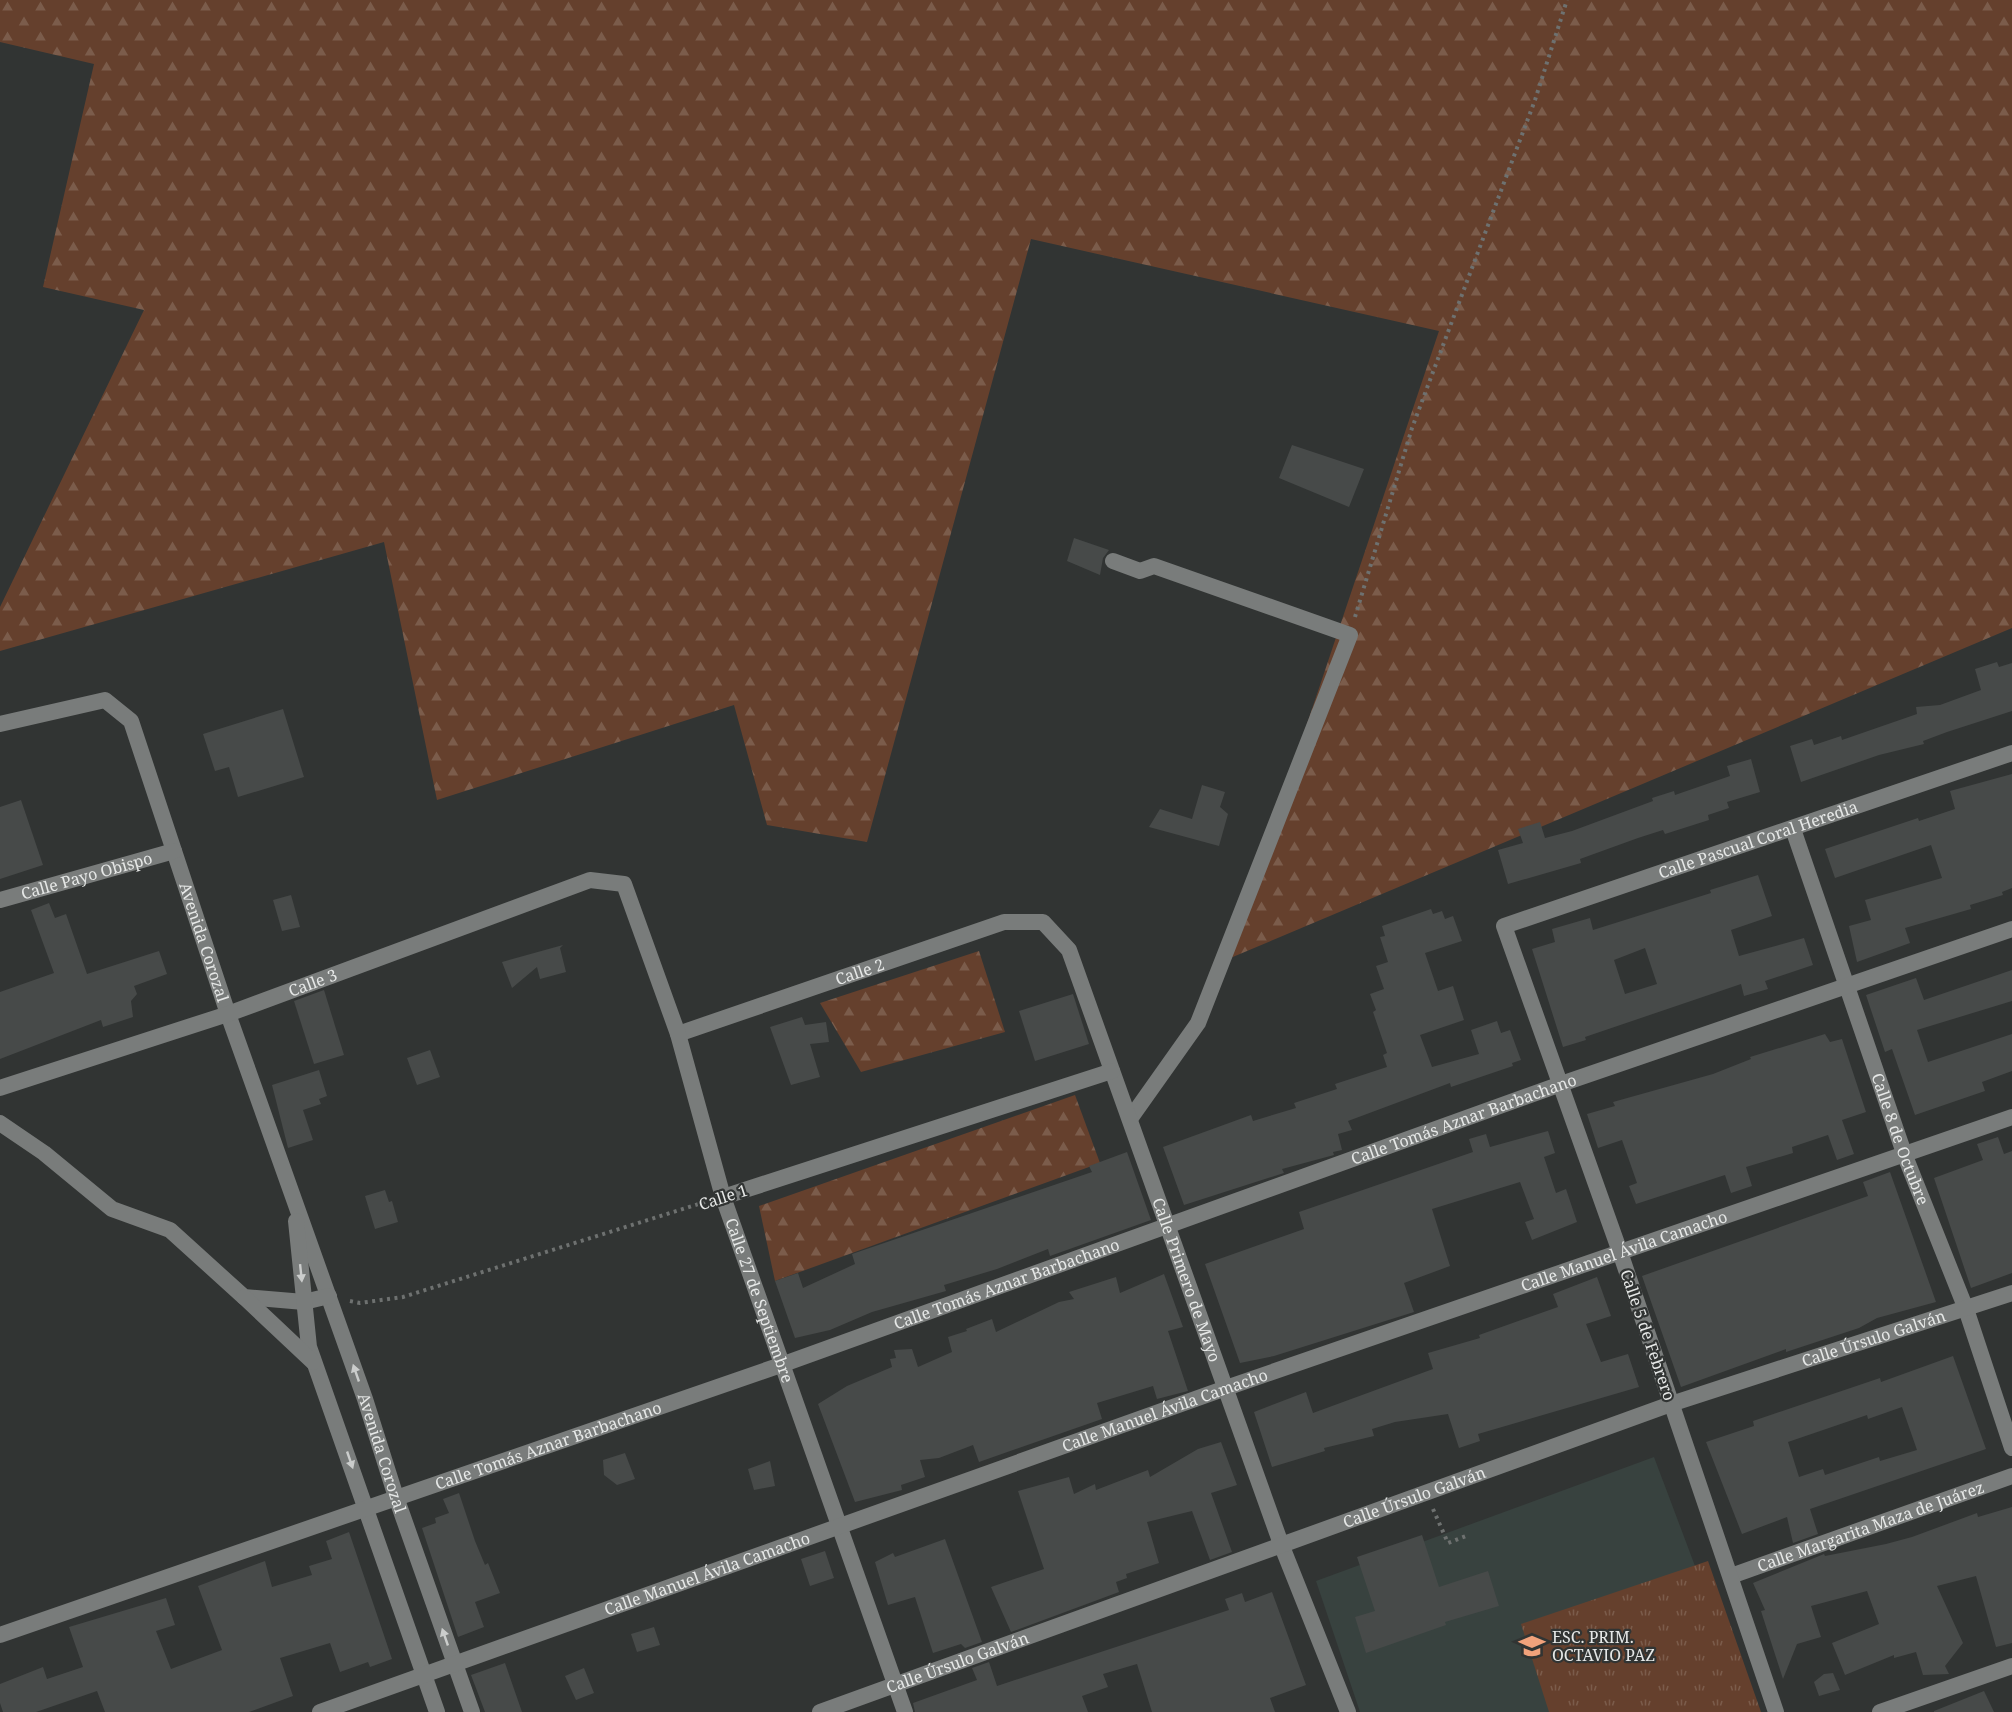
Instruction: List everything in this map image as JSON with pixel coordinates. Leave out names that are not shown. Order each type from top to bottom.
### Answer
[{"type":"street","points":[[1113,561],[1140,571],[1154,566],[1350,635],[1198,1023],[1130,1119]]},
{"type":"street","name":"Avenida Corozal","points":[[0,724],[105,700],[130,721],[228,1014],[329,1296],[396,1497],[472,1712]]},
{"type":"street","name":"Calle Pascual Coral Heredia","points":[[1504,926],[2012,753]]},
{"type":"street","name":"Calle 8 de Octubre","points":[[1793,829],[1905,1155],[1966,1309],[2012,1448]]},
{"type":"street","name":"Calle Payo Obispo","points":[[0,900],[174,851]]},
{"type":"street","name":"Calle 3","points":[[0,1088],[228,1014],[590,880],[624,884]]},
{"type":"street","name":"Calle 27 de Septiembre","points":[[624,884],[678,1034],[723,1197],[905,1712]]},
{"type":"street","name":"Calle 2","points":[[678,1034],[1004,922],[1043,922]]},
{"type":"street","name":"Calle Primero de Mayo","points":[[1043,922],[1069,950],[1281,1544],[1348,1712]]},
{"type":"street","name":"Calle 5 de Febrero","points":[[1504,926],[1620,1252],[1776,1712]]},
{"type":"street","name":"Calle Tomás Aznar Barbachano","points":[[0,1635],[781,1365],[1561,1084],[2012,928]]},
{"type":"street","name":"Calle 1","points":[[723,1197],[1112,1071]]},
{"type":"street","name":"Calle Manuel Ávila Camacho","points":[[320,1712],[1226,1388],[2012,1117]]},
{"type":"street","points":[[0,1123],[44,1153],[112,1209],[170,1230],[316,1365]]},
{"type":"street","name":"Avenida Corozal","points":[[293,1194],[309,1347],[437,1712]]},
{"type":"street","name":"Calle Úrsulo Galván","points":[[820,1712],[1671,1404],[2012,1293]]},
{"type":"street","points":[[244,1297],[304,1302],[329,1296]]},
{"type":"street","name":"Calle Margarita Maza de Juárez","points":[[1731,1576],[2012,1476]]},
{"type":"street","points":[[1880,1712],[2012,1665]]},
{"type":"path","points":[[1350,635],[1412,428],[1535,100],[1567,0]]},
{"type":"path","name":"Calle 1","points":[[329,1296],[360,1303],[403,1297],[723,1197]]},
{"type":"path","points":[[1425,1492],[1448,1543],[1466,1536]]},
{"type":"shaded area","name":"ESC. PRIM. OCTAVIO PAZ","points":[[1654,1457],[1750,1712],[1360,1712],[1316,1581]]},
{"type":"green space","points":[[0,0],[2012,0],[2012,628],[1228,959],[1439,331],[1031,239],[867,842],[767,825],[734,705],[437,800],[384,542],[0,651],[0,607],[144,310],[43,287],[94,64],[0,42]]},
{"type":"green space","points":[[979,951],[1005,1032],[861,1072],[820,1003]]},
{"type":"green space","points":[[1075,1095],[1100,1163],[775,1281],[759,1206]]},
{"type":"green space","points":[[1708,1561],[1761,1712],[1549,1712],[1521,1624]]},
{"type":"building","points":[[1292,445],[1364,469],[1349,507],[1279,478]]},
{"type":"building","points":[[1074,538],[1109,550],[1103,558],[1100,575],[1067,561]]},
{"type":"building","points":[[1997,662],[1999,667],[2012,663],[2012,711],[1923,741],[1924,744],[1879,755],[1801,782],[1790,746],[1812,739],[1814,745],[1841,736],[1842,740],[1917,714],[1916,707],[1940,705],[1981,690],[1975,669]]},
{"type":"building","points":[[283,709],[304,777],[238,797],[229,767],[215,771],[203,734]]},
{"type":"building","points":[[1751,759],[1760,792],[1727,802],[1729,808],[1708,815],[1709,820],[1665,834],[1663,830],[1580,859],[1581,863],[1508,884],[1498,850],[1523,843],[1518,829],[1540,822],[1545,838],[1572,831],[1653,801],[1652,798],[1674,791],[1675,795],[1730,776],[1727,766]]},
{"type":"building","points":[[2012,774],[2012,888],[2002,892],[2003,895],[1970,905],[1971,909],[1905,928],[1910,943],[1857,962],[1849,926],[1871,920],[1865,900],[1942,878],[1931,845],[1835,878],[1825,849],[1918,818],[1919,821],[1955,809],[1950,791]]},
{"type":"building","points":[[1202,785],[1225,792],[1220,807],[1228,814],[1219,846],[1149,827],[1160,809],[1192,819]]},
{"type":"building","points":[[21,800],[43,865],[0,879],[0,807]]},
{"type":"building","points":[[1758,875],[1772,916],[1731,930],[1739,956],[1804,938],[1813,965],[1765,981],[1768,989],[1744,996],[1741,984],[1585,1037],[1586,1040],[1563,1047],[1532,949],[1555,942],[1552,929],[1590,918],[1593,930],[1711,893],[1710,890]],"holes":[[[1645,948],[1657,984],[1625,994],[1614,960]]]},
{"type":"building","points":[[291,895],[300,927],[282,931],[273,900]]},
{"type":"building","points":[[49,903],[55,918],[66,914],[87,974],[159,951],[167,974],[134,986],[137,994],[131,1001],[133,1017],[103,1027],[101,1020],[0,1059],[0,992],[54,973],[31,910]]},
{"type":"building","points":[[1431,909],[1433,914],[1442,911],[1445,919],[1453,916],[1462,941],[1425,953],[1438,991],[1453,986],[1464,1020],[1420,1035],[1432,1067],[1479,1054],[1471,1030],[1497,1021],[1501,1033],[1510,1030],[1521,1060],[1512,1063],[1513,1066],[1451,1087],[1450,1083],[1348,1121],[1352,1130],[1338,1134],[1342,1150],[1333,1152],[1334,1155],[1282,1169],[1284,1173],[1184,1205],[1163,1147],[1251,1115],[1253,1121],[1296,1108],[1294,1103],[1337,1089],[1335,1084],[1387,1067],[1383,1055],[1387,1053],[1373,1012],[1376,1010],[1370,994],[1384,989],[1376,966],[1388,962],[1380,937],[1385,936],[1382,926]]},
{"type":"building","points":[[563,945],[560,948],[566,972],[540,979],[537,967],[512,988],[502,962]]},
{"type":"building","points":[[2012,970],[2012,1001],[1917,1030],[1928,1062],[2012,1034],[2012,1071],[1982,1082],[1985,1091],[1915,1115],[1892,1049],[1885,1052],[1866,995],[1916,978],[1924,1000]]},
{"type":"building","points":[[324,990],[344,1055],[314,1064],[294,1001]]},
{"type":"building","points":[[1073,994],[1089,1044],[1035,1061],[1019,1011]]},
{"type":"building","points":[[802,1017],[805,1025],[826,1022],[829,1042],[810,1044],[820,1077],[791,1085],[770,1027]]},
{"type":"building","points":[[1825,1034],[1830,1042],[1842,1039],[1866,1112],[1842,1120],[1854,1154],[1837,1160],[1828,1135],[1792,1147],[1793,1153],[1746,1167],[1752,1186],[1731,1193],[1725,1175],[1636,1204],[1629,1186],[1637,1183],[1622,1140],[1598,1148],[1587,1114],[1615,1106],[1613,1102],[1713,1074],[1751,1059],[1750,1057]]},
{"type":"building","points":[[430,1050],[440,1077],[417,1085],[407,1058]]},
{"type":"building","points":[[319,1070],[327,1096],[319,1099],[321,1104],[303,1110],[313,1140],[288,1148],[272,1085]]},
{"type":"building","points":[[1548,1131],[1555,1153],[1544,1157],[1556,1193],[1566,1189],[1577,1222],[1532,1240],[1525,1222],[1534,1219],[1520,1182],[1432,1209],[1450,1266],[1404,1283],[1414,1312],[1274,1356],[1240,1363],[1205,1264],[1304,1229],[1299,1212],[1473,1152],[1469,1139],[1486,1134],[1490,1147]]},
{"type":"building","points":[[1998,1137],[2004,1154],[2012,1151],[2012,1273],[1971,1288],[1934,1178],[1983,1160],[1977,1144]]},
{"type":"building","points":[[1127,1152],[1151,1220],[1050,1256],[1048,1249],[997,1269],[944,1285],[946,1291],[872,1312],[830,1330],[795,1338],[775,1281],[798,1273],[803,1288],[855,1264],[852,1254],[1092,1172],[1089,1166]]},
{"type":"building","points":[[1890,1172],[1936,1302],[1877,1318],[1859,1328],[1786,1352],[1786,1349],[1681,1387],[1642,1276],[1868,1196],[1863,1182]]},
{"type":"building","points":[[385,1190],[389,1202],[392,1201],[398,1222],[375,1229],[365,1196]]},
{"type":"building","points":[[1164,1274],[1183,1327],[1168,1331],[1188,1391],[1157,1399],[1153,1386],[1097,1403],[1102,1419],[979,1462],[973,1445],[939,1458],[920,1460],[925,1477],[901,1485],[902,1490],[855,1502],[818,1404],[847,1386],[892,1367],[890,1359],[896,1358],[894,1350],[912,1349],[918,1367],[952,1352],[948,1337],[992,1319],[996,1332],[1059,1302],[1074,1299],[1069,1292],[1116,1277],[1120,1293]]},
{"type":"building","points":[[1597,1277],[1611,1316],[1586,1324],[1601,1362],[1628,1354],[1639,1387],[1478,1434],[1480,1441],[1459,1448],[1448,1414],[1395,1422],[1372,1429],[1374,1436],[1324,1448],[1325,1451],[1272,1467],[1254,1412],[1306,1392],[1313,1413],[1433,1369],[1428,1353],[1480,1338],[1479,1335],[1558,1307],[1553,1294]]},
{"type":"building","points":[[1953,1356],[1986,1449],[1810,1509],[1818,1534],[1793,1543],[1787,1517],[1742,1534],[1706,1442],[1754,1426],[1753,1421],[1880,1378],[1881,1382]],"holes":[[[1902,1407],[1917,1450],[1880,1461],[1879,1457],[1825,1475],[1823,1469],[1799,1477],[1788,1442],[1867,1415],[1868,1419]]]},
{"type":"building","points":[[1221,1442],[1237,1485],[1211,1493],[1232,1552],[1210,1560],[1192,1511],[1147,1522],[1159,1563],[1126,1574],[1127,1578],[1116,1582],[1119,1592],[1011,1632],[991,1587],[1044,1569],[1018,1491],[1069,1477],[1074,1494],[1095,1484],[1096,1490],[1148,1470],[1150,1477],[1198,1449]]},
{"type":"building","points":[[625,1453],[635,1479],[617,1485],[604,1475],[603,1460]]},
{"type":"building","points":[[770,1461],[775,1486],[754,1490],[748,1469]]},
{"type":"building","points":[[459,1493],[475,1541],[485,1565],[488,1563],[500,1593],[475,1602],[484,1627],[458,1637],[422,1528],[436,1523],[435,1518],[449,1513],[443,1499]]},
{"type":"building","points":[[2012,1507],[2012,1643],[1996,1647],[1976,1576],[1937,1586],[1963,1643],[1945,1666],[1949,1674],[1923,1675],[1916,1652],[1894,1658],[1894,1655],[1845,1675],[1832,1643],[1879,1624],[1867,1591],[1811,1606],[1821,1637],[1797,1644],[1783,1679],[1761,1611],[1765,1610],[1753,1583],[1824,1554],[1825,1556],[1886,1544],[1977,1513],[1978,1517]]},
{"type":"building","points":[[349,1532],[392,1659],[370,1667],[368,1662],[340,1672],[330,1643],[280,1658],[293,1696],[249,1712],[105,1712],[97,1691],[36,1712],[3,1712],[0,1703],[0,1684],[43,1667],[47,1679],[83,1667],[69,1627],[166,1598],[175,1625],[156,1631],[171,1669],[222,1650],[198,1586],[265,1561],[272,1587],[312,1575],[309,1566],[332,1559],[326,1541]]},
{"type":"building","points":[[1422,1535],[1439,1587],[1488,1571],[1499,1606],[1445,1622],[1446,1625],[1366,1653],[1355,1617],[1375,1611],[1357,1557]]},
{"type":"building","points":[[945,1539],[982,1642],[965,1648],[961,1644],[933,1653],[915,1597],[888,1605],[875,1562],[893,1553],[895,1557]]},
{"type":"building","points":[[825,1551],[834,1578],[810,1586],[801,1559]]},
{"type":"building","points":[[1272,1592],[1306,1685],[1270,1698],[1275,1712],[1152,1712],[1137,1664],[1103,1674],[1108,1687],[1082,1696],[1088,1712],[915,1712],[913,1703],[977,1680],[972,1668],[989,1662],[997,1686],[1229,1610],[1225,1599],[1242,1593],[1245,1602]]},
{"type":"building","points":[[654,1627],[660,1645],[637,1652],[631,1634]]},
{"type":"building","points":[[505,1663],[522,1712],[485,1712],[471,1675]]},
{"type":"building","points":[[584,1668],[594,1693],[576,1700],[565,1676]]},
{"type":"building","points":[[1833,1673],[1840,1690],[1819,1696],[1814,1682],[1824,1674]]},
{"type":"building","points":[[1984,1691],[1994,1712],[1934,1712],[1934,1711]]},
{"type":"place","name":"ESC. PRIM. OCTAVIO PAZ","points":[[1532,1646]]}]
